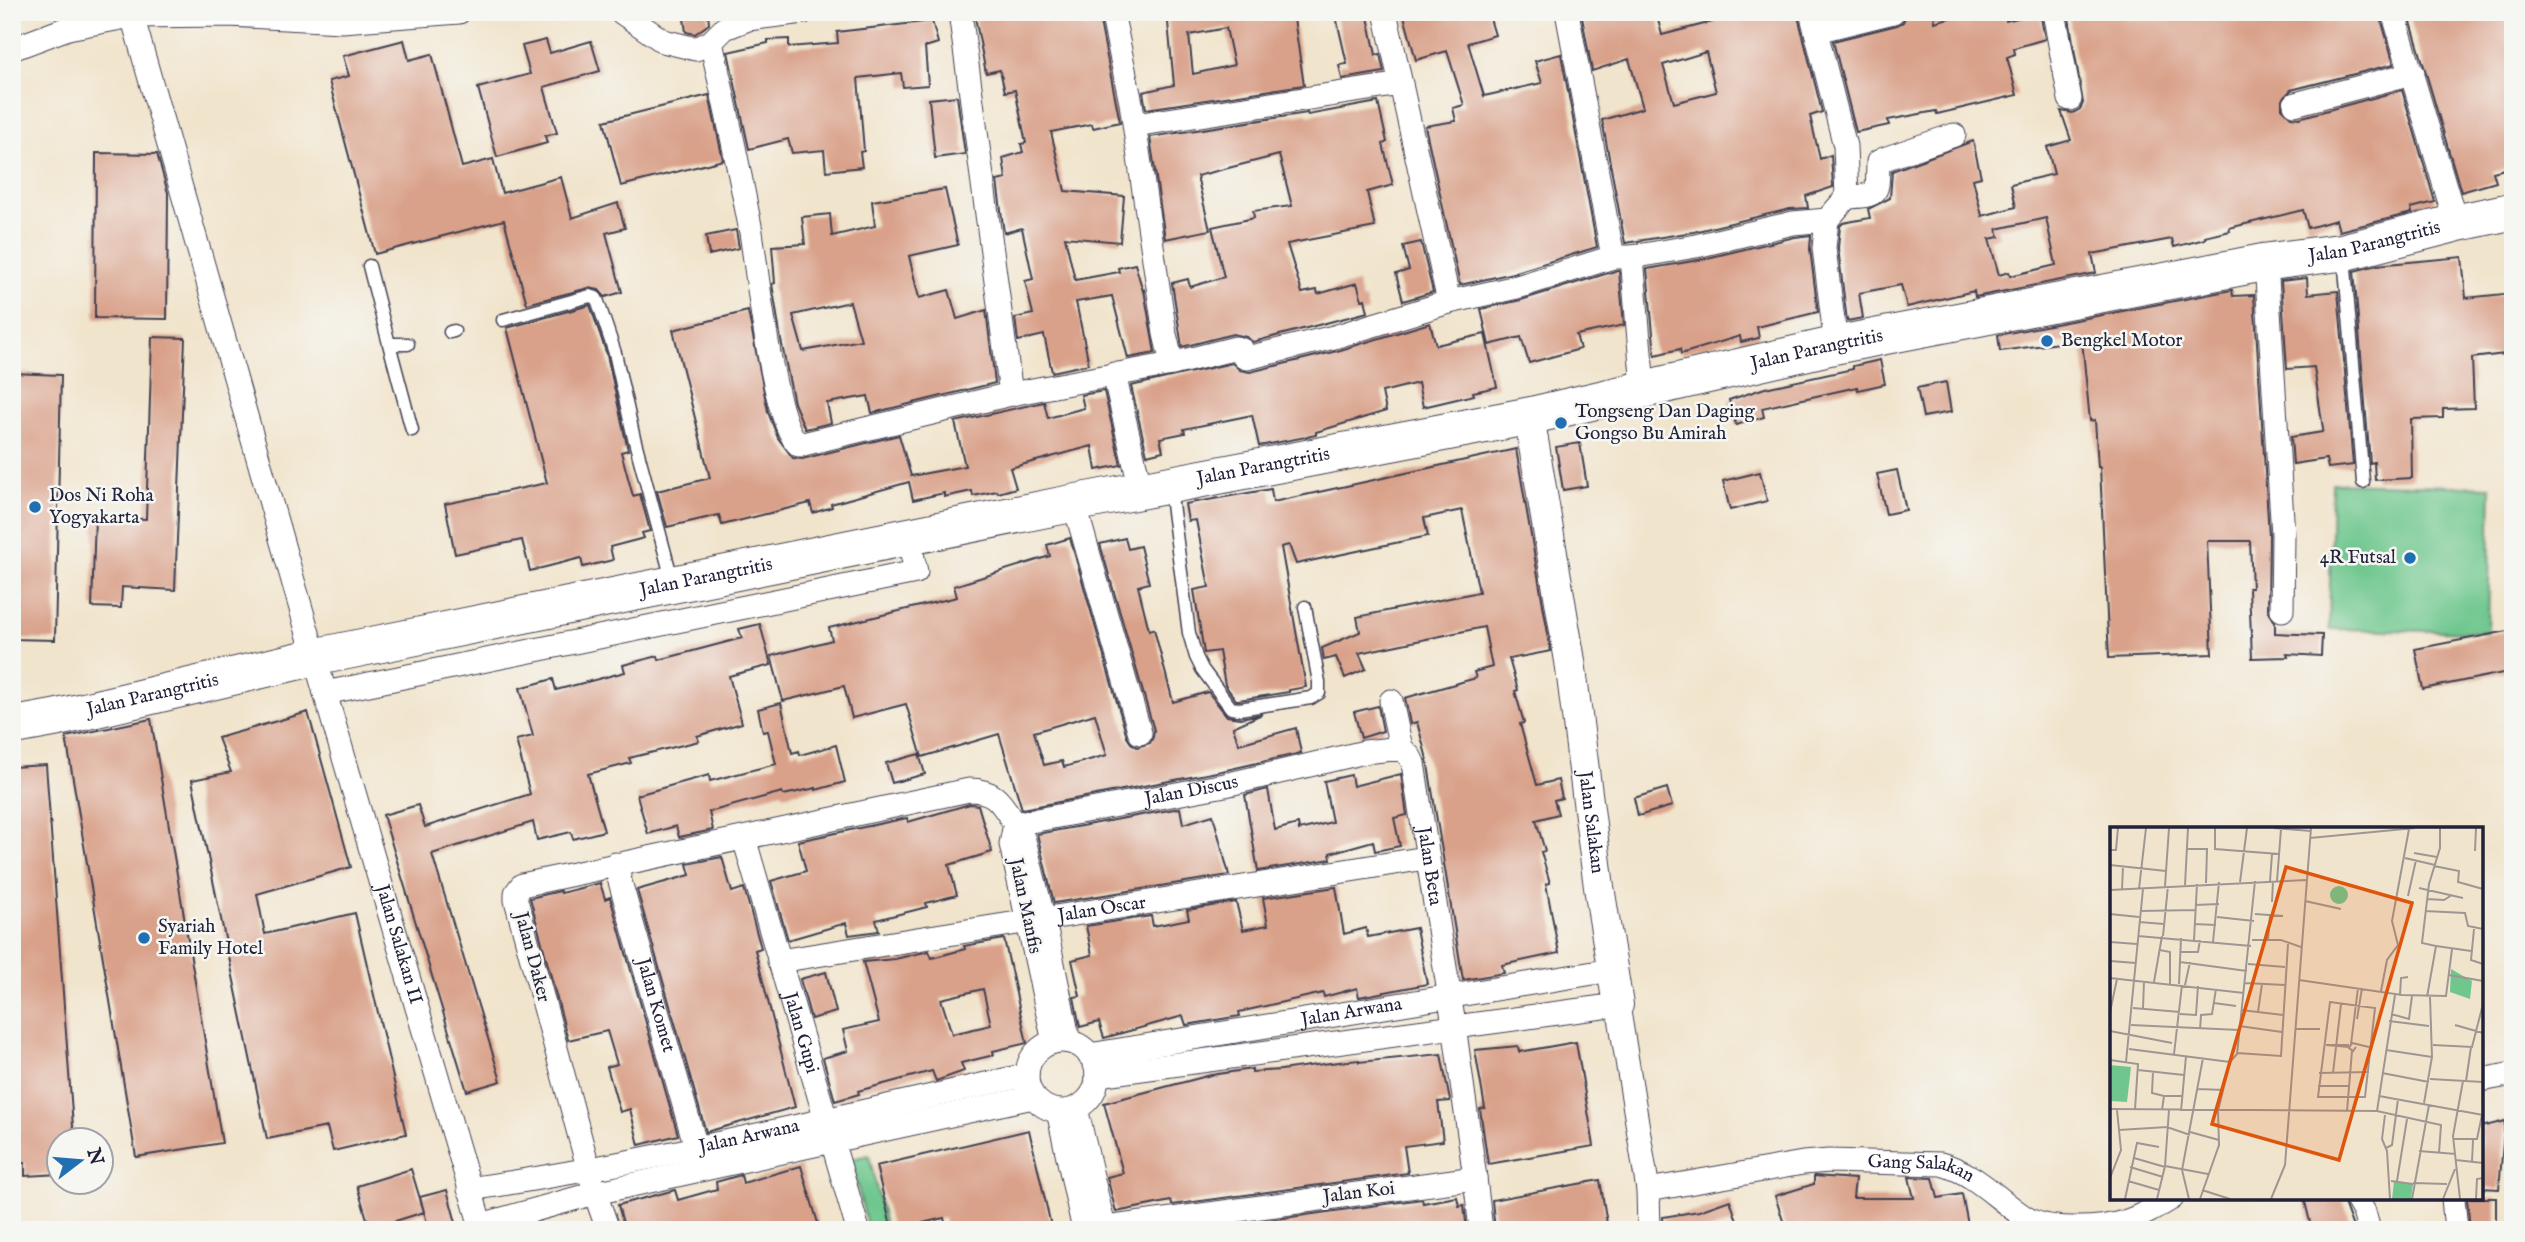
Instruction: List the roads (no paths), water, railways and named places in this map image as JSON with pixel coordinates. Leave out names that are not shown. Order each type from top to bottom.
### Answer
[{"type":"main road","name":"Jalan Parangtritis","points":[[12,726],[315,657],[909,539],[1074,503],[1529,416],[1836,345],[2266,262],[2344,252],[2513,211]]},
{"type":"street","points":[[12,49],[68,28],[132,14],[341,17],[458,12]]},
{"type":"street","points":[[621,12],[663,41],[696,49],[711,42],[725,28],[748,19],[803,12]]},
{"type":"street","points":[[960,12],[1011,394]]},
{"type":"street","points":[[1112,12],[1135,125],[1165,334],[1172,364]]},
{"type":"street","points":[[1385,12],[1449,302]]},
{"type":"street","points":[[1567,12],[1622,257],[1643,388]]},
{"type":"street","points":[[1836,345],[1824,248],[1827,220],[1847,197],[1845,146],[1814,22],[1893,12]]},
{"type":"street","points":[[2054,12],[2070,99]]},
{"type":"street","points":[[2393,12],[2456,223]]},
{"type":"street","name":"Jalan Salakan II","points":[[132,14],[325,693],[481,1227]]},
{"type":"street","points":[[711,42],[749,223],[778,397],[794,441],[799,445],[1011,394],[1172,364],[1236,348],[1242,350],[1247,358],[1334,337],[1449,302],[1528,284],[1622,257],[1696,246],[1793,223],[1827,220]]},
{"type":"street","points":[[2295,104],[2413,73]]},
{"type":"street","points":[[1135,125],[1401,84]]},
{"type":"street","points":[[1847,197],[1874,194],[1879,184],[1878,162],[1954,135]]},
{"type":"street","points":[[2266,262],[2283,535],[2282,610]]},
{"type":"street","points":[[1114,374],[1155,489]]},
{"type":"street","name":"Jalan Salakan","points":[[1529,416],[1570,661],[1612,970],[1648,1190],[1649,1230]]},
{"type":"street","points":[[1074,503],[1139,733]]},
{"type":"street","points":[[325,693],[916,572],[909,539]]},
{"type":"street","name":"Jalan Beta","points":[[1391,701],[1401,748],[1413,764],[1454,1025]]},
{"type":"street","name":"Jalan Discus","points":[[1015,824],[1225,785],[1365,752],[1401,748]]},
{"type":"street","name":"Jalan Manfis","points":[[744,838],[969,790],[984,790],[992,794],[1024,840],[1037,921],[1062,1042]]},
{"type":"street","name":"Jalan Daker","points":[[590,1168],[516,893],[522,885],[744,838]]},
{"type":"street","name":"Jalan Gupi","points":[[744,838],[858,1230]]},
{"type":"street","name":"Jalan Oscar","points":[[779,961],[1426,858]]},
{"type":"street","name":"Jalan Komet","points":[[615,864],[696,1147]]},
{"type":"street","name":"Jalan Arwana","points":[[1093,1065],[1449,995],[1612,970]]},
{"type":"street","name":"Jalan Arwana","points":[[1093,1065],[1618,1005]]},
{"type":"street","points":[[1454,1025],[1481,1230]]},
{"type":"street","points":[[1062,1042],[1080,1047],[1093,1065],[1094,1091],[1089,1098],[1067,1110],[1048,1109],[1030,1086],[1033,1056],[1040,1049],[1062,1042]]},
{"type":"street","points":[[2483,1080],[2513,1074]]},
{"type":"street","name":"Jalan Arwana","points":[[470,1189],[696,1147],[824,1118],[1030,1086]]},
{"type":"street","name":"Jalan Arwana","points":[[481,1227],[595,1193],[831,1141],[1030,1086]]},
{"type":"street","points":[[1067,1110],[1093,1229]]},
{"type":"street","name":"Gang Salakan","points":[[1648,1190],[1803,1163],[1829,1161],[1941,1164],[1958,1168],[2025,1218],[2039,1225],[2055,1227],[2122,1223],[2168,1200]]},
{"type":"street","points":[[590,1168],[595,1193],[608,1230]]},
{"type":"street","name":"Jalan Koi","points":[[1093,1229],[1475,1178]]},
{"type":"street","points":[[2357,1200],[2369,1230]]},
{"type":"street","points":[[2454,1200],[2456,1230]]},
{"type":"lane","points":[[2344,252],[2363,482]]},
{"type":"lane","points":[[369,266],[412,430]]},
{"type":"lane","points":[[503,320],[590,296],[596,298],[615,353],[633,433],[674,586]]},
{"type":"lane","points":[[389,344],[408,344]]},
{"type":"lane","points":[[1155,489],[1192,645],[1202,669],[1231,708],[1311,698],[1319,693],[1306,607]]},
{"type":"place","name":"Bengkel Motor","points":[[2047,341]]},
{"type":"place","name":"Tongseng Dan Daging Gongso Bu Amirah","points":[[1561,423]]},
{"type":"place","name":"Dos Ni Roha Yogyakarta","points":[[35,507]]},
{"type":"place","name":"4R Futsal","points":[[2410,558]]},
{"type":"place","name":"Syariah Family Hotel","points":[[144,938]]}]
